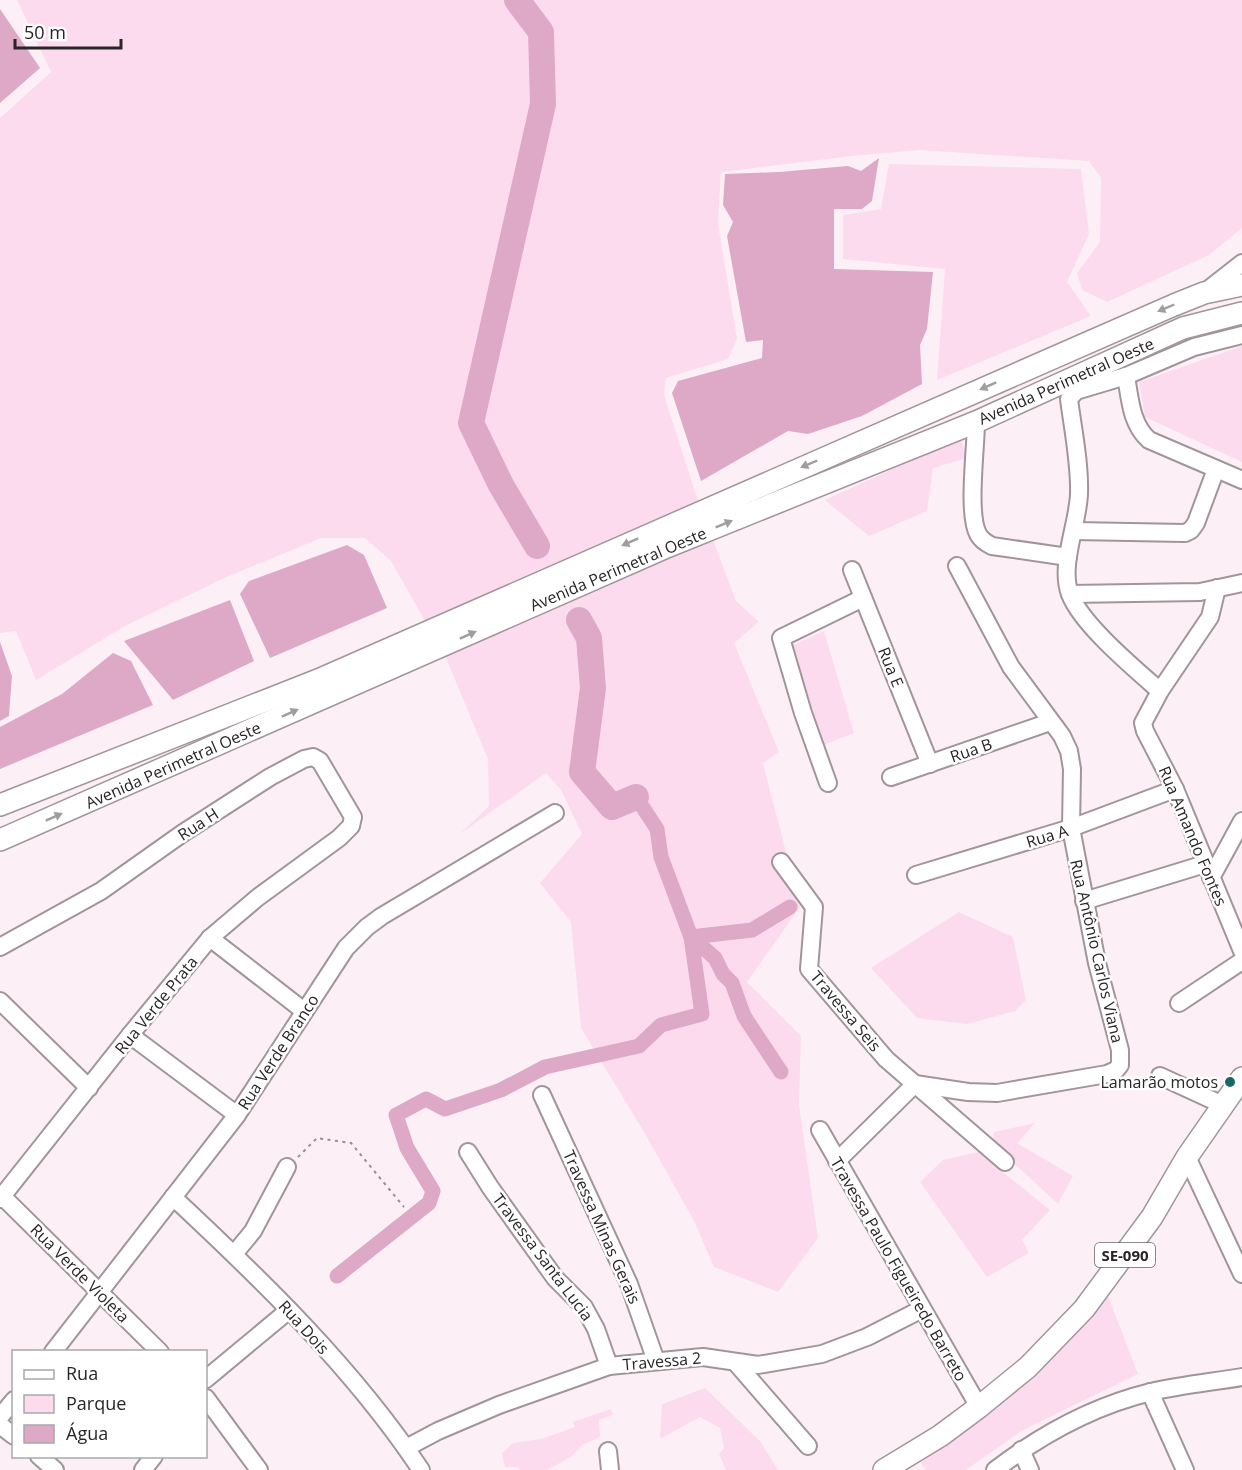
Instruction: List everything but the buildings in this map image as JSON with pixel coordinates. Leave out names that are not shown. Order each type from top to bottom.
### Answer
[{"type":"main road","name":"Avenida Perimetral Oeste","points":[[0,805],[318,680],[661,528],[1204,293],[1242,285]]},
{"type":"main road","name":"Avenida Perimetral Oeste","points":[[0,840],[669,546],[976,422],[1183,328],[1242,313]]},
{"type":"main road","name":"SE-090","points":[[895,1467],[979,1407],[1028,1367],[1084,1309],[1152,1217],[1187,1157],[1242,1078]]},
{"type":"street","points":[[1204,293],[1242,263]]},
{"type":"street","points":[[1217,588],[1210,617],[1184,652],[1160,691],[1131,666],[1083,615],[1070,594],[1068,557],[1074,531],[1079,488],[1069,399],[1076,391],[1126,376],[1194,347],[1242,335]]},
{"type":"street","points":[[1126,376],[1135,421],[1140,431],[1149,440],[1242,480]]},
{"type":"street","points":[[976,422],[972,495],[977,534],[984,542],[992,546],[1068,557]]},
{"type":"street","points":[[1074,531],[1185,533],[1191,530],[1196,523],[1216,469]]},
{"type":"street","name":"Rua Antônio Carlos Viana","points":[[915,1084],[968,1092],[997,1093],[1107,1074],[1120,1065],[1120,1050],[1097,963],[1071,828],[1071,761],[1066,743],[1011,667],[957,566]]},
{"type":"street","name":"Rua E","points":[[852,570],[930,764]]},
{"type":"street","points":[[1070,594],[1200,592],[1242,583]]},
{"type":"street","points":[[828,783],[803,713],[782,638],[863,598]]},
{"type":"street","name":"Rua Amando Fontes","points":[[1160,691],[1143,723],[1145,731],[1175,789],[1242,951]]},
{"type":"street","name":"Rua B","points":[[891,777],[1050,722]]},
{"type":"street","name":"Rua H","points":[[0,947],[101,891],[270,777],[304,759],[313,757],[320,761],[352,817],[353,822],[339,838]]},
{"type":"street","name":"Rua A","points":[[916,875],[1071,828],[1175,789]]},
{"type":"street","name":"Rua Verde Branco","points":[[55,1350],[237,1115],[346,948],[382,916],[555,813]]},
{"type":"street","points":[[1084,901],[1208,871],[1242,821]]},
{"type":"street","name":"Rua Verde Prata","points":[[1,1196],[210,938],[256,898],[339,838]]},
{"type":"street","name":"Travessa Seis","points":[[781,862],[814,907],[809,969],[886,1059],[1005,1162]]},
{"type":"street","points":[[210,938],[304,1011]]},
{"type":"street","points":[[1179,1003],[1242,961]]},
{"type":"street","points":[[0,1001],[89,1088]]},
{"type":"street","points":[[130,1035],[237,1115]]},
{"type":"street","points":[[1160,1076],[1223,1105]]},
{"type":"street","points":[[837,1161],[915,1084]]},
{"type":"street","name":"Travessa Minas Gerais","points":[[542,1095],[629,1284],[656,1361]]},
{"type":"street","name":"Travessa Paulo Figueiredo Barreto","points":[[820,1130],[979,1407]]},
{"type":"street","name":"Travessa Santa Lucia","points":[[468,1152],[555,1278],[584,1307],[596,1329],[609,1366]]},
{"type":"street","points":[[1187,1157],[1242,1274]]},
{"type":"street","points":[[234,1254],[252,1231],[287,1167]]},
{"type":"street","name":"Rua Verde Violeta","points":[[1,1196],[158,1350]]},
{"type":"street","name":"Rua Dois","points":[[174,1197],[289,1310],[360,1390],[421,1470]]},
{"type":"street","name":"Travessa 2","points":[[406,1448],[438,1431],[499,1405],[609,1366],[712,1357],[758,1365],[822,1354],[867,1337],[922,1309]]},
{"type":"street","points":[[207,1378],[289,1310]]},
{"type":"street","points":[[736,1363],[808,1446]]},
{"type":"street","points":[[995,1470],[1022,1450],[1078,1417],[1150,1392],[1242,1377]]},
{"type":"street","points":[[1150,1392],[1185,1470]]},
{"type":"street","points":[[207,1400],[259,1470]]},
{"type":"street","points":[[0,1417],[12,1402]]},
{"type":"street","points":[[0,1425],[12,1434]]},
{"type":"street","points":[[1022,1450],[1030,1470]]},
{"type":"street","points":[[608,1451],[610,1470]]},
{"type":"street","points":[[41,1458],[56,1470]]},
{"type":"street","points":[[143,1470],[152,1458]]},
{"type":"path","points":[[287,1167],[317,1138],[351,1143],[404,1207]]},
{"type":"green space","points":[[17,0],[1242,0],[1242,228],[1209,255],[1107,302],[1082,290],[1077,273],[1100,242],[1101,178],[1089,161],[920,150],[721,172],[718,224],[737,339],[728,359],[666,378],[664,395],[695,492],[736,601],[759,622],[734,643],[779,752],[763,763],[800,907],[747,982],[801,1036],[799,1105],[818,1238],[778,1292],[714,1267],[694,1221],[647,1137],[581,1028],[571,922],[540,883],[582,834],[561,790],[546,773],[460,834],[489,806],[488,759],[446,658],[391,561],[365,538],[321,538],[224,578],[125,626],[36,680],[16,631],[0,633],[0,118],[51,72]]},
{"type":"green space","points":[[889,164],[1081,169],[1089,234],[1067,282],[1091,316],[937,380],[945,269],[843,259],[843,215],[881,209]]},
{"type":"green space","points":[[1242,346],[1242,462],[1145,417],[1139,382]]},
{"type":"green space","points":[[961,438],[967,458],[933,468],[927,511],[869,536],[825,500]]},
{"type":"green space","points":[[824,631],[854,733],[823,745],[793,645]]},
{"type":"green space","points":[[959,912],[1013,937],[1026,1000],[1015,1011],[967,1024],[917,1018],[871,968]]},
{"type":"green space","points":[[1035,1123],[1017,1143],[1073,1176],[1058,1204],[993,1144],[994,1132]]},
{"type":"green space","points":[[978,1152],[1050,1210],[1022,1240],[1029,1253],[987,1277],[920,1182],[943,1160]]},
{"type":"green space","points":[[1108,1296],[1138,1374],[1021,1431],[966,1470],[926,1470],[921,1463],[1044,1363]]},
{"type":"green space","points":[[705,1388],[760,1441],[778,1470],[726,1470],[719,1454],[724,1448],[720,1428],[700,1417],[660,1439],[662,1404]]},
{"type":"green space","points":[[611,1409],[613,1415],[599,1420],[600,1437],[582,1445],[571,1457],[547,1470],[520,1470],[517,1467],[505,1467],[502,1453],[513,1443],[541,1439],[575,1427],[573,1422]]},
{"type":"water","points":[[0,9],[40,68],[0,103]]},
{"type":"water","points":[[879,158],[872,201],[862,209],[834,209],[834,269],[933,272],[927,329],[920,345],[922,384],[862,416],[808,434],[788,431],[701,481],[672,393],[678,381],[762,358],[763,340],[746,342],[727,236],[733,222],[723,205],[725,174],[848,166],[861,171]]},
{"type":"water","points":[[347,545],[364,555],[387,608],[270,658],[240,594],[249,581]]},
{"type":"water","points":[[230,600],[254,661],[173,700],[124,641]]},
{"type":"water","points":[[0,642],[12,676],[9,716],[0,721]]},
{"type":"water","points":[[113,653],[131,661],[153,705],[0,769],[0,727],[62,694]]},
{"type":"waterway","points":[[517,0],[541,32],[543,104],[471,423],[501,485],[537,546]]},
{"type":"waterway","points":[[579,620],[589,638],[593,688],[582,772],[612,807],[636,797]]},
{"type":"waterway","points":[[337,1276],[429,1203],[433,1191],[407,1148],[396,1115],[426,1099],[445,1109],[501,1090],[545,1067],[639,1046],[661,1025],[702,1014],[691,937],[661,857],[657,829],[636,797]]},
{"type":"waterway","points":[[691,937],[752,930],[790,907]]},
{"type":"waterway","points":[[691,937],[715,958],[723,974],[732,983],[744,1016],[781,1072]]},
{"type":"place","name":"Lamarão motos","points":[[1230,1082]]}]
